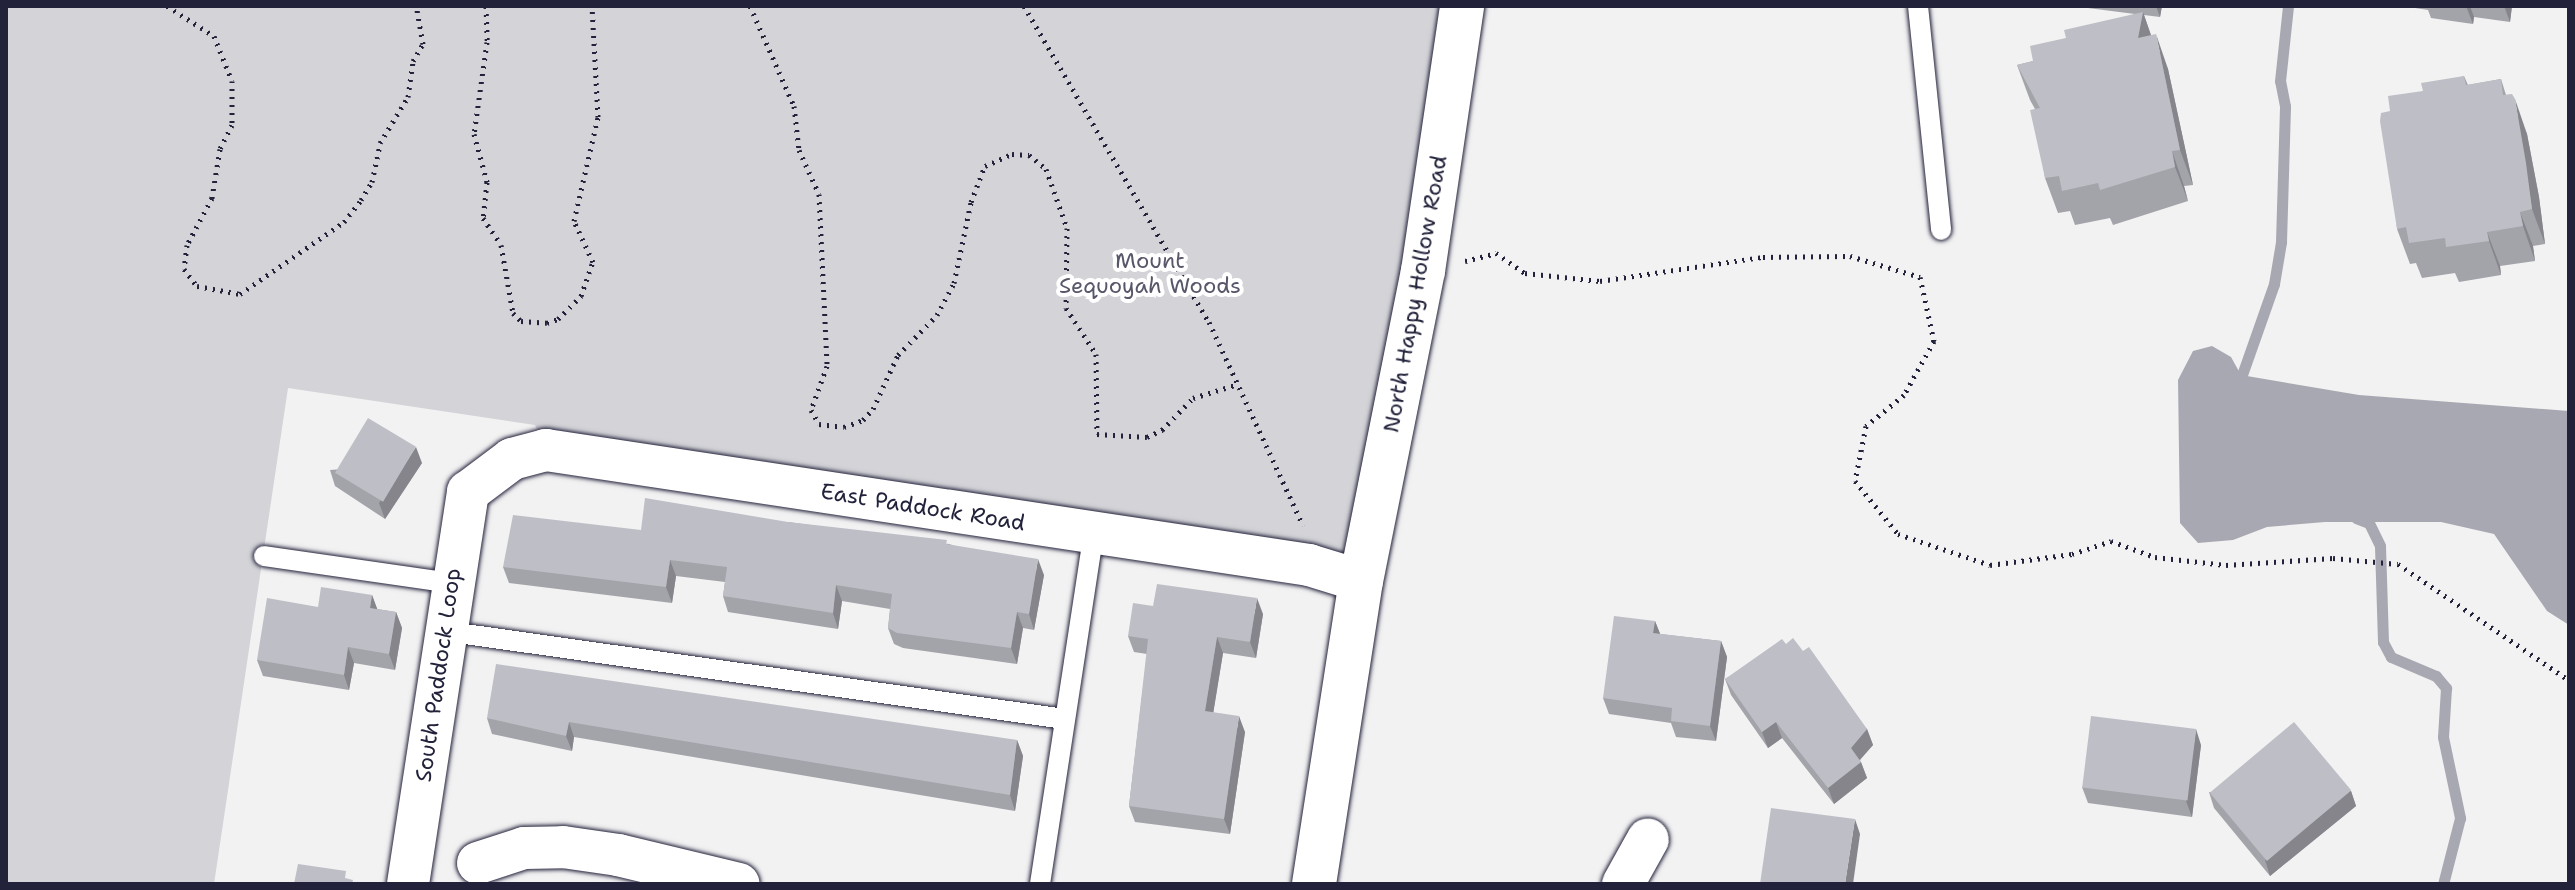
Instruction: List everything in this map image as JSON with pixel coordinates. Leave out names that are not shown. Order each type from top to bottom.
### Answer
[{"type":"street","name":"North Happy Hollow Road","points":[[1314,884],[1361,581],[1423,271],[1462,6]]},
{"type":"street","name":"East Paddock Road","points":[[488,475],[512,459],[546,450],[1309,565],[1361,581]]},
{"type":"street","name":"South Paddock Loop","points":[[410,870],[451,583],[468,492],[488,475]]},
{"type":"street","points":[[1623,884],[1648,839]]},
{"type":"street","points":[[410,870],[478,863],[524,848],[563,847],[618,855],[739,884]]},
{"type":"street","points":[[478,863],[516,884]]},
{"type":"lane","points":[[1918,6],[1941,230]]},
{"type":"lane","points":[[1040,884],[1094,533]]},
{"type":"lane","points":[[264,556],[451,583]]},
{"type":"lane","points":[[444,631],[1065,719]]},
{"type":"path","points":[[167,6],[214,36],[232,81],[232,125],[220,149],[212,198],[187,245],[184,269],[197,286],[240,294],[344,222],[372,182],[380,143],[408,97],[413,61],[423,44],[416,6]]},
{"type":"path","points":[[486,6],[487,42],[474,134],[487,182],[483,218],[501,245],[513,313],[521,321],[547,323],[581,296],[593,262],[574,221],[598,117],[592,6]]},
{"type":"path","points":[[750,6],[794,106],[799,150],[819,194],[827,366],[811,410],[819,424],[844,427],[863,420],[873,409],[898,355],[937,315],[954,283],[971,202],[985,166],[1012,154],[1029,155],[1046,169],[1067,228],[1066,308],[1096,354],[1097,434],[1147,437],[1162,430],[1193,398],[1238,384]]},
{"type":"path","points":[[1024,6],[1209,322],[1308,535],[1309,565]]},
{"type":"path","points":[[1423,271],[1496,253],[1525,273],[1600,281],[1763,257],[1850,256],[1920,277],[1934,341],[1904,395],[1866,426],[1855,481],[1898,534],[1990,565],[2072,554],[2111,541],[2155,557],[2226,565],[2355,560],[2398,564],[2569,680]]},
{"type":"green space","name":"Mount Sequoyah Woods","points":[[6,6],[1462,6],[1361,581],[546,450],[535,425],[288,388],[214,884],[6,884]]},
{"type":"shaded area","points":[[2212,346],[2231,357],[2241,375],[2359,395],[2569,411],[2569,625],[2547,611],[2494,534],[2441,522],[2325,522],[2267,527],[2233,540],[2198,543],[2180,523],[2178,380],[2193,351]]},
{"type":"building","points":[[2143,12],[2138,38],[2156,34],[2180,150],[2172,151],[2175,167],[2100,190],[2098,183],[2062,191],[2059,176],[2045,178],[2030,110],[2040,108],[2017,65],[2033,61],[2030,46],[2066,38],[2064,30]]},
{"type":"building","points":[[2464,76],[2466,85],[2501,79],[2503,95],[2512,94],[2515,99],[2532,209],[2520,212],[2523,226],[2487,232],[2489,241],[2446,247],[2445,238],[2409,243],[2406,227],[2397,229],[2381,113],[2390,111],[2388,96],[2423,91],[2421,83]]},
{"type":"building","points":[[368,418],[416,447],[383,502],[335,473]]},
{"type":"building","points":[[645,498],[788,522],[947,540],[946,544],[1038,559],[1029,614],[1017,612],[1011,648],[897,633],[888,628],[892,594],[836,585],[833,613],[723,596],[727,567],[670,560],[666,587],[503,567],[513,515],[641,530]]},
{"type":"building","points":[[1157,584],[1257,598],[1250,642],[1217,637],[1205,711],[1239,716],[1224,819],[1129,806],[1148,639],[1128,636],[1133,603],[1153,606]]},
{"type":"building","points":[[321,587],[372,595],[370,608],[396,612],[389,654],[348,647],[344,675],[257,660],[267,598],[318,607]]},
{"type":"building","points":[[1614,616],[1655,621],[1653,633],[1721,641],[1710,726],[1671,721],[1672,708],[1603,698]]},
{"type":"building","points":[[1793,638],[1803,651],[1809,647],[1867,729],[1851,748],[1861,762],[1828,788],[1776,722],[1762,732],[1725,679],[1782,639],[1786,644]]},
{"type":"building","points":[[496,664],[1017,740],[1010,795],[569,722],[566,736],[487,718]]},
{"type":"building","points":[[2091,716],[2196,729],[2187,800],[2082,787]]},
{"type":"building","points":[[2294,722],[2351,790],[2267,861],[2210,793]]},
{"type":"building","points":[[1771,808],[1855,819],[1845,884],[1760,884]]},
{"type":"building","points":[[298,864],[346,871],[345,878],[353,880],[352,884],[294,884]]},
{"type":"waterway","points":[[2237,389],[2274,284],[2281,242],[2285,106],[2280,81],[2288,6]]},
{"type":"waterway","points":[[2356,518],[2369,523],[2380,546],[2383,642],[2391,657],[2436,676],[2446,688],[2443,737],[2460,818],[2443,884]]}]
